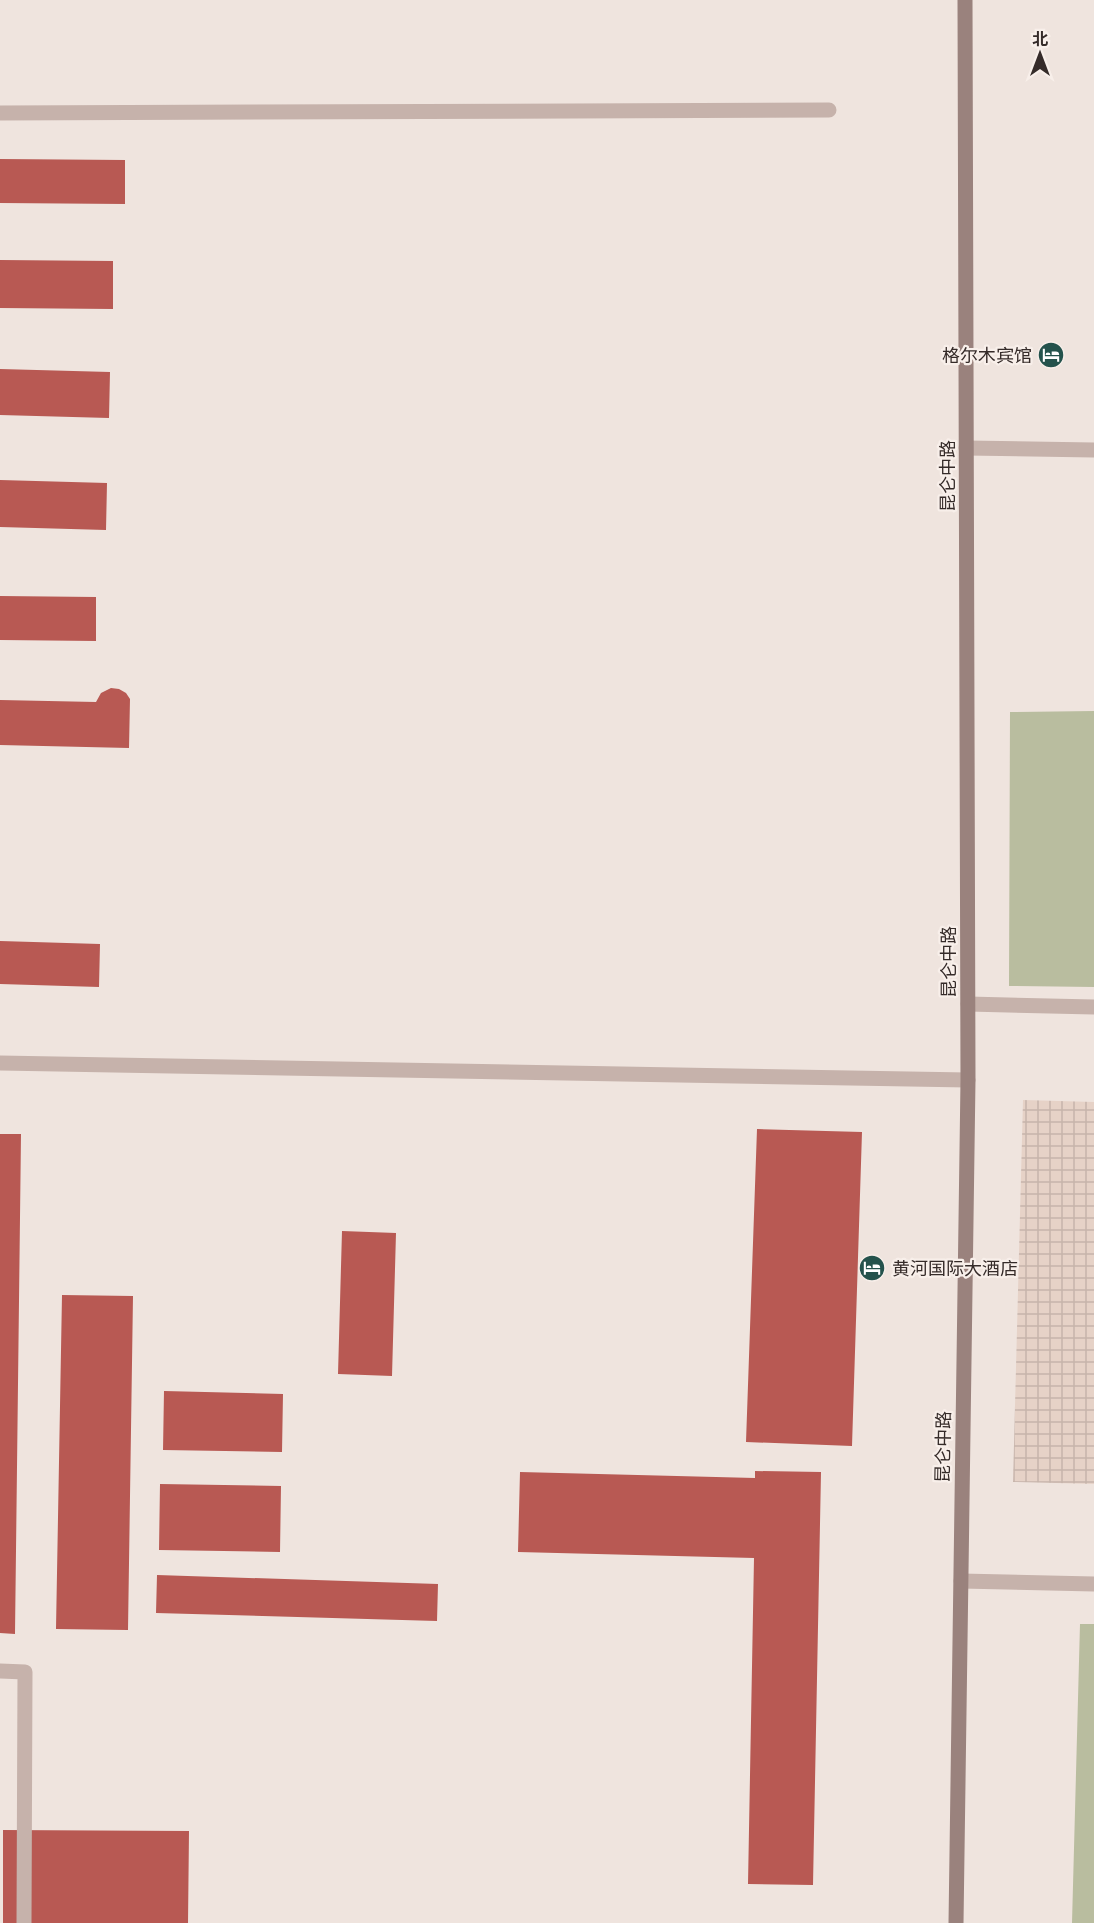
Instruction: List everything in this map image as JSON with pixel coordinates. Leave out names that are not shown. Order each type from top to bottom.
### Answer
[{"type":"main road","name":"昆仑中路","points":[[956,1923],[968,1080],[965,0]]},
{"type":"street","points":[[0,113],[830,110]]},
{"type":"street","points":[[966,448],[1094,450]]},
{"type":"street","points":[[968,1004],[1094,1007]]},
{"type":"street","points":[[0,1063],[968,1080]]},
{"type":"street","points":[[961,1581],[1094,1584]]},
{"type":"street","points":[[0,1671],[25,1672],[24,1923]]},
{"type":"green space","points":[[1094,711],[1094,987],[1009,986],[1010,712]]},
{"type":"green space","points":[[1080,1624],[1094,1624],[1094,1923],[1072,1923]]},
{"type":"shaded area","points":[[1023,1100],[1094,1102],[1094,1484],[1013,1482]]},
{"type":"building","points":[[0,159],[125,160],[125,204],[0,203]]},
{"type":"building","points":[[0,260],[113,261],[113,309],[0,308]]},
{"type":"building","points":[[0,369],[110,372],[109,418],[0,415]]},
{"type":"building","points":[[0,480],[107,483],[106,530],[0,527]]},
{"type":"building","points":[[0,596],[96,597],[96,641],[0,640]]},
{"type":"building","points":[[111,688],[126,693],[130,699],[129,748],[0,745],[0,700],[96,702],[101,693]]},
{"type":"building","points":[[0,941],[100,944],[99,987],[0,984]]},
{"type":"building","points":[[757,1129],[862,1132],[852,1446],[746,1442]]},
{"type":"building","points":[[0,1134],[21,1134],[15,1634],[0,1633]]},
{"type":"building","points":[[342,1231],[396,1233],[392,1376],[338,1374]]},
{"type":"building","points":[[62,1295],[133,1296],[128,1630],[56,1629]]},
{"type":"building","points":[[164,1391],[283,1394],[282,1452],[163,1450]]},
{"type":"building","points":[[755,1471],[821,1472],[813,1885],[748,1884],[754,1558],[518,1552],[520,1472],[755,1478]]},
{"type":"building","points":[[160,1484],[281,1486],[280,1552],[159,1550]]},
{"type":"building","points":[[157,1575],[438,1584],[437,1621],[156,1613]]},
{"type":"building","points":[[3,1830],[189,1831],[188,1923],[3,1923]]},
{"type":"place","name":"格尔木宾馆","points":[[1051,355]]},
{"type":"place","name":"黄河国际大酒店","points":[[872,1268]]}]
